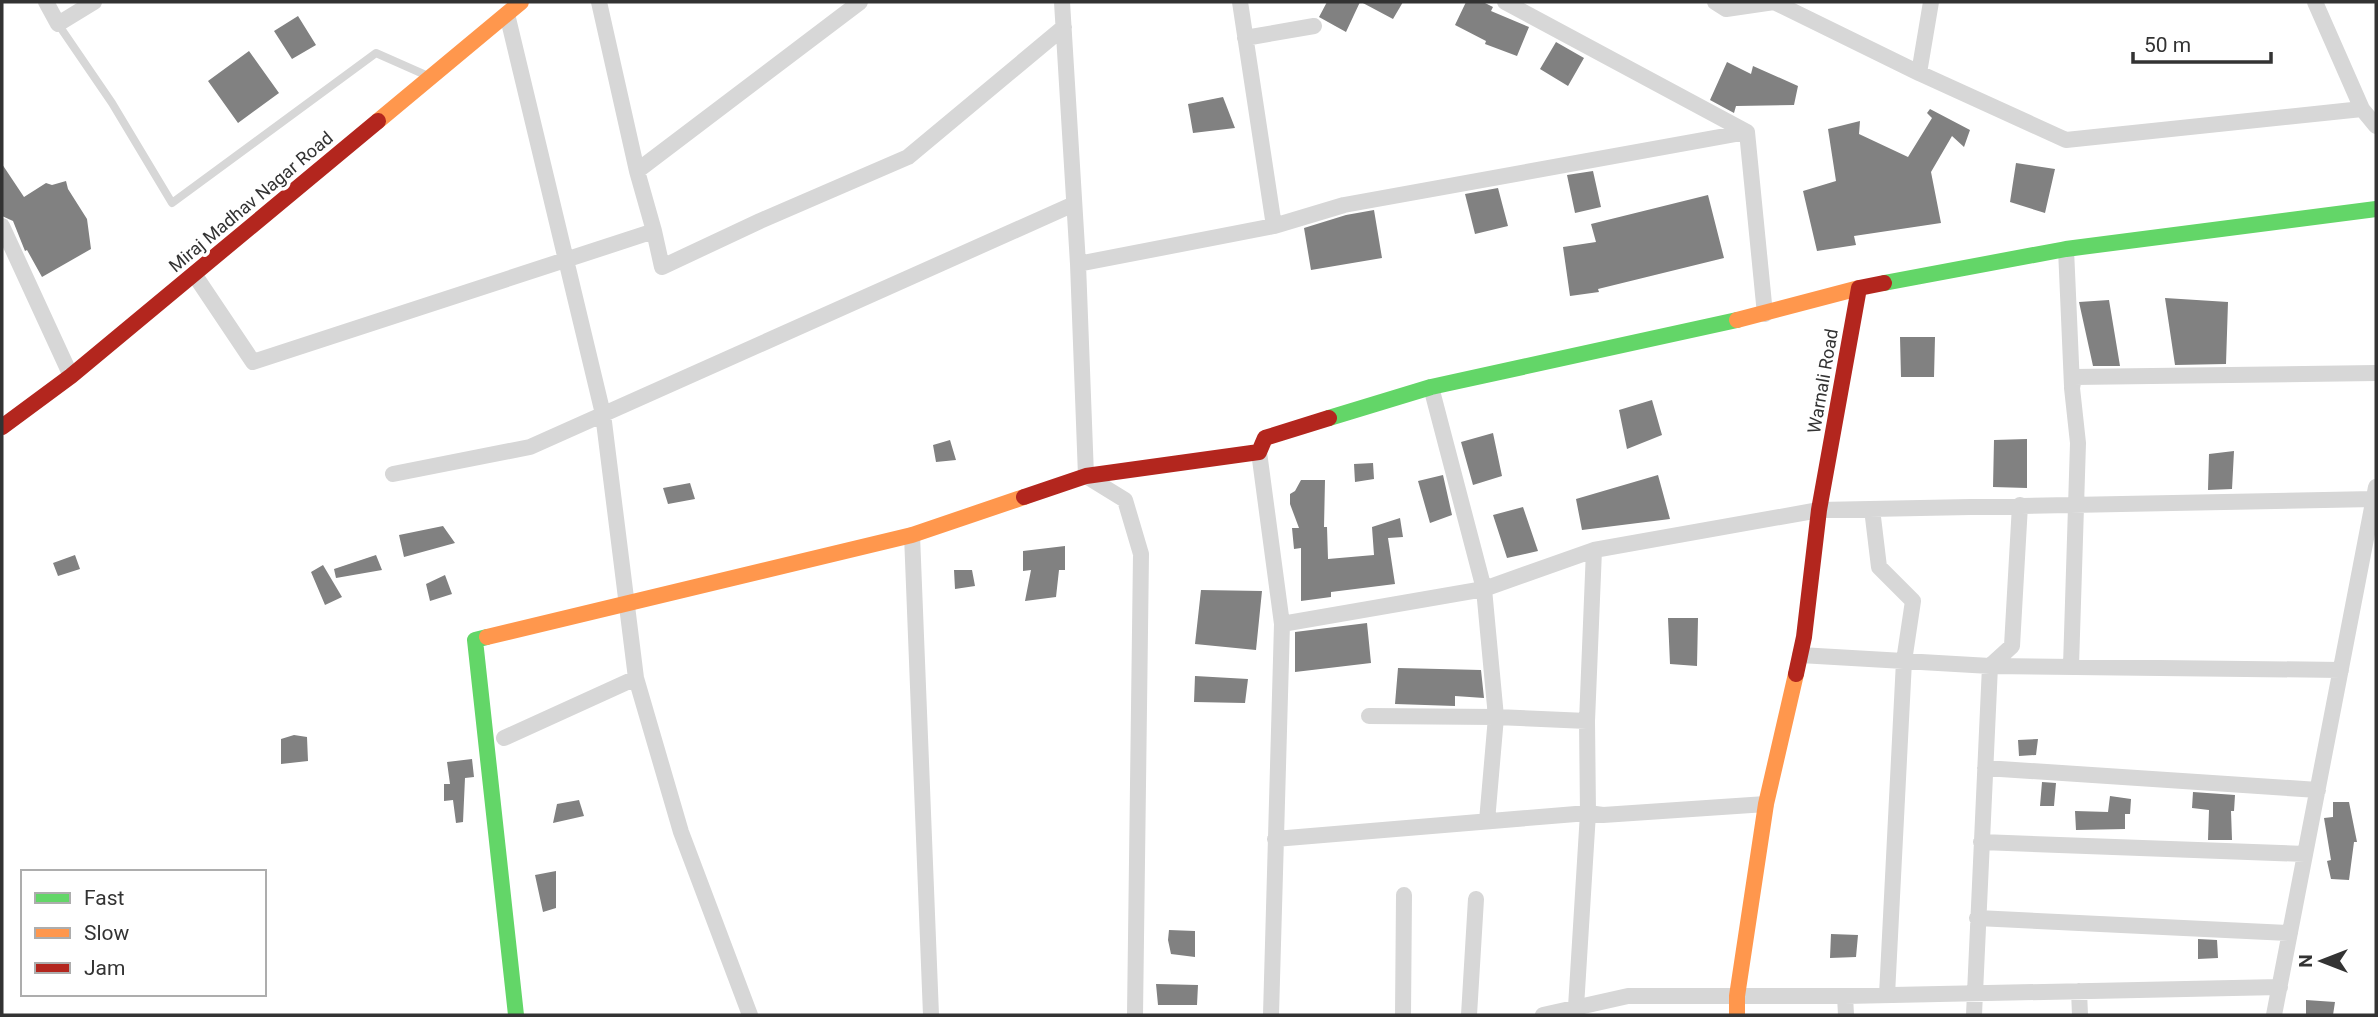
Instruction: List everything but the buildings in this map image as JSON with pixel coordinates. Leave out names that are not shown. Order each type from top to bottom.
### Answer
[{"type":"street","points":[[46,2],[58,24],[94,2]]},
{"type":"street","name":"Miraj Madhav Nagar Road","points":[[2,427],[71,376],[521,2]]},
{"type":"street","points":[[599,2],[637,171],[662,267],[760,220],[908,157],[1063,27]]},
{"type":"street","points":[[637,171],[860,2]]},
{"type":"street","points":[[1062,2],[1078,264],[1086,476]]},
{"type":"street","points":[[1240,2],[1274,226]]},
{"type":"street","points":[[1505,2],[1747,132]]},
{"type":"street","points":[[1714,2],[1726,9],[1774,2],[1919,74],[2066,140],[2362,109]]},
{"type":"street","points":[[1919,74],[1931,2]]},
{"type":"street","points":[[2315,2],[2362,109],[2376,126]]},
{"type":"street","points":[[507,14],[603,414],[636,678],[681,832],[750,1015]]},
{"type":"street","points":[[1245,38],[1314,26]]},
{"type":"street","points":[[1078,264],[1274,226],[1344,205],[1747,132]]},
{"type":"street","points":[[1747,132],[1765,314]]},
{"type":"street","points":[[393,474],[530,447],[1074,204]]},
{"type":"street","points":[[1271,1015],[1282,624],[1259,452],[1265,438],[1431,387],[1765,314],[1859,288],[2066,248],[2376,209]]},
{"type":"street","points":[[2,226],[71,376]]},
{"type":"street","points":[[194,274],[253,362],[654,232]]},
{"type":"street","points":[[2066,248],[2072,388],[2078,443],[2071,666]]},
{"type":"street","name":"Warnali Road","points":[[1737,1015],[1737,996],[1766,804],[1800,655],[1819,510],[1859,288]]},
{"type":"street","points":[[2072,388],[2074,377],[2376,373]]},
{"type":"street","points":[[1431,387],[1484,589],[1496,717],[1487,821]]},
{"type":"street","points":[[516,1015],[475,639],[912,535],[1086,476],[1259,452]]},
{"type":"street","points":[[1086,476],[1125,500],[1141,554],[1135,1015]]},
{"type":"street","points":[[1282,624],[1484,589],[1594,550],[1819,510],[2375,493],[2274,1015]]},
{"type":"street","points":[[1974,1015],[1990,666],[2012,646],[2020,505]]},
{"type":"street","points":[[1872,509],[1879,567],[1913,601],[1904,661],[1887,995]]},
{"type":"street","points":[[912,535],[931,1015]]},
{"type":"street","points":[[1576,1007],[1588,813],[1587,721],[1594,550]]},
{"type":"street","points":[[1800,655],[1990,666],[2341,670]]},
{"type":"street","points":[[504,738],[636,678]]},
{"type":"street","points":[[1369,716],[1587,721]]},
{"type":"street","points":[[1985,768],[2318,790]]},
{"type":"street","points":[[1275,839],[1588,813],[1603,815],[1766,804]]},
{"type":"street","points":[[1981,842],[2305,855]]},
{"type":"street","points":[[1403,1015],[1404,895]]},
{"type":"street","points":[[1469,1015],[1476,899]]},
{"type":"street","points":[[1977,918],[2290,933]]},
{"type":"street","points":[[1544,1015],[1628,996],[1845,996],[2280,987]]},
{"type":"street","points":[[2079,991],[2080,1015]]},
{"type":"street","points":[[1845,996],[1846,1015]]},
{"type":"lane","points":[[58,24],[112,103],[172,203],[376,53],[431,77]]},
{"type":"traffic: fast","points":[[1884,283],[2066,249],[2376,209]]},
{"type":"traffic: fast","points":[[1329,418],[1431,387],[1737,320]]},
{"type":"traffic: fast","points":[[487,637],[475,640],[516,1015]]},
{"type":"traffic: slow","points":[[378,121],[521,2]]},
{"type":"traffic: slow","points":[[1737,320],[1859,288]]},
{"type":"traffic: slow","points":[[487,637],[912,535],[1024,497]]},
{"type":"traffic: slow","points":[[1737,1015],[1737,996],[1766,804],[1796,674]]},
{"type":"traffic: jam","points":[[2,427],[71,376],[378,121]]},
{"type":"traffic: jam","points":[[1796,674],[1804,637],[1819,510],[1859,288],[1884,283]]},
{"type":"traffic: jam","points":[[1024,497],[1086,476],[1259,452],[1265,438],[1329,418]]}]
